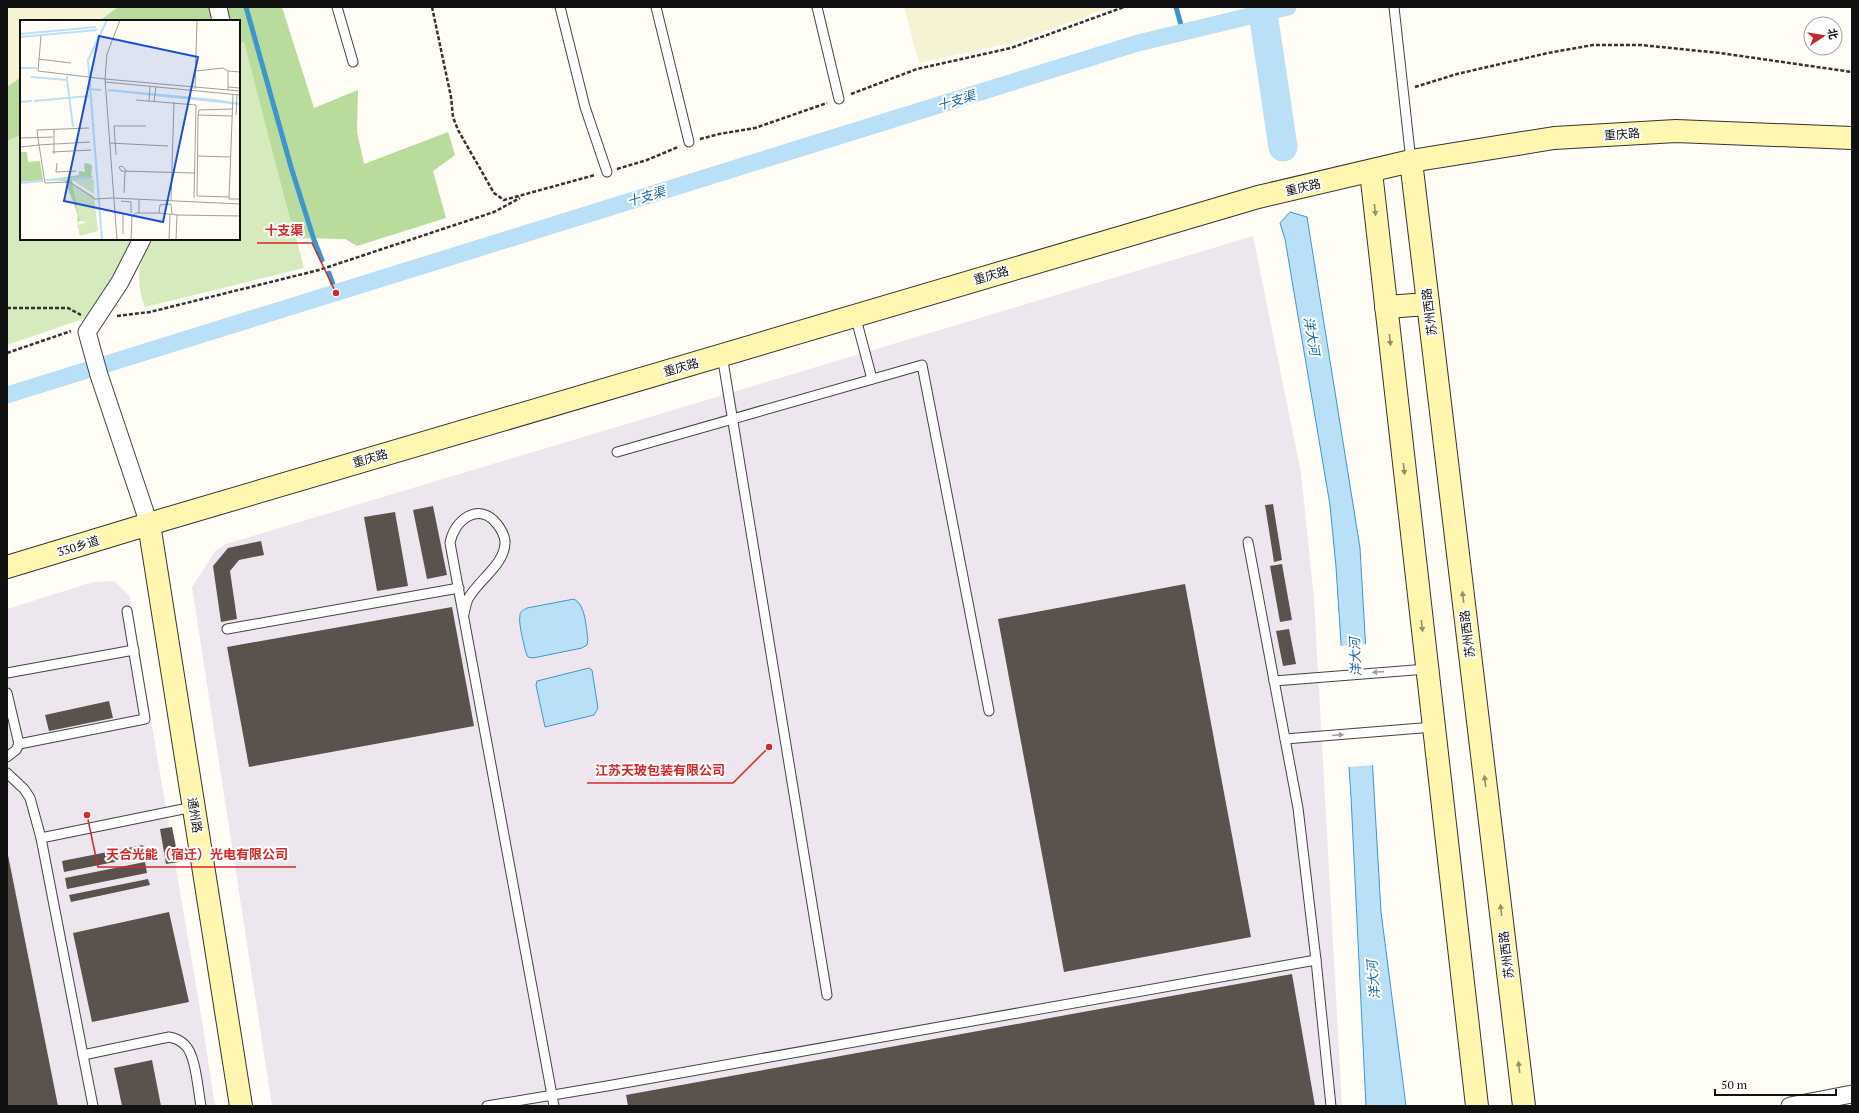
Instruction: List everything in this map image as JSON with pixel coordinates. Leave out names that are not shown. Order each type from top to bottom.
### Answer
[{"type":"street","points":[[218,7],[221,20]]},
{"type":"street","name":"重庆路","points":[[149,524],[1258,197],[1371,172],[1411,161],[1554,138],[1676,130],[1852,138]]},
{"type":"street","name":"苏州西路","points":[[1411,161],[1524,1106]]},
{"type":"street","points":[[1371,172],[1386,307],[1427,727],[1477,1106]]},
{"type":"street","points":[[141,240],[120,282],[87,332],[96,367],[149,524]]},
{"type":"street","points":[[1386,307],[1428,304]]},
{"type":"street","name":"330乡道","points":[[7,567],[149,524]]},
{"type":"street","name":"通州路","points":[[149,524],[241,1106]]},
{"type":"street","points":[[1790,1106],[1852,1094]]},
{"type":"lane","points":[[338,7],[353,62]]},
{"type":"lane","points":[[560,7],[584,107],[607,172]]},
{"type":"lane","points":[[656,7],[689,142]]},
{"type":"lane","points":[[817,7],[839,98]]},
{"type":"lane","points":[[1394,7],[1411,161]]},
{"type":"lane","points":[[855,316],[872,379]]},
{"type":"lane","points":[[722,355],[827,995]]},
{"type":"lane","points":[[617,452],[922,365],[989,711]]},
{"type":"lane","points":[[464,614],[467,600],[501,556],[505,541],[502,530],[485,514],[474,514],[462,520],[452,533],[450,543],[554,1106]]},
{"type":"lane","points":[[1248,542],[1298,808],[1331,1106]]},
{"type":"lane","points":[[227,629],[458,588]]},
{"type":"lane","points":[[19,744],[145,719],[127,611]]},
{"type":"lane","points":[[7,673],[134,650]]},
{"type":"lane","points":[[1274,680],[1422,669]]},
{"type":"lane","points":[[7,693],[19,744],[16,750],[7,757]]},
{"type":"lane","points":[[1285,739],[1427,727]]},
{"type":"lane","points":[[7,773],[24,789],[30,798],[41,838],[93,1106]]},
{"type":"lane","points":[[41,838],[194,807]]},
{"type":"lane","points":[[487,1106],[1316,960]]},
{"type":"lane","points":[[83,1055],[168,1037],[178,1039],[186,1045],[191,1054],[201,1106]]},
{"type":"path","points":[[432,7],[451,97],[453,118],[458,130],[494,193],[504,200],[522,197],[647,160],[689,142],[719,134],[755,128],[917,68],[1011,48],[1124,7]]},
{"type":"path","points":[[1403,91],[1456,74],[1548,53],[1593,45],[1641,46],[1720,53],[1852,72]]},
{"type":"path","points":[[7,353],[92,325],[111,317],[150,312],[319,270],[494,212],[522,197]]},
{"type":"path","points":[[7,308],[68,308],[78,312],[92,325]]},
{"type":"shaded area","points":[[7,7],[118,7],[100,20],[20,20],[20,78],[7,87]]},
{"type":"shaded area","points":[[904,7],[1111,7],[1015,42],[919,63]]},
{"type":"shaded area","points":[[1253,236],[1301,473],[1314,599],[1342,1106],[272,1106],[192,587],[216,550],[226,544]]},
{"type":"shaded area","points":[[114,581],[130,596],[215,1106],[7,1106],[7,609],[93,582]]},
{"type":"green space","points":[[118,7],[282,7],[314,108],[358,90],[357,132],[364,164],[448,132],[455,155],[433,171],[446,218],[357,246],[345,239],[295,238],[244,42],[240,44],[240,20],[100,20]]},
{"type":"green space","points":[[244,42],[304,268],[145,307],[141,295],[139,275],[144,254],[152,240],[240,240],[240,44]]},
{"type":"green space","points":[[20,78],[20,135],[7,141],[7,87]]},
{"type":"green space","points":[[20,135],[20,240],[137,240],[115,284],[118,307],[7,345],[7,141]]},
{"type":"water","points":[[1290,212],[1307,217],[1360,548],[1381,912],[1406,1106],[1366,1106],[1351,797],[1336,567],[1330,505],[1285,239],[1280,223]]},
{"type":"water","points":[[574,599],[581,606],[583,611],[588,640],[587,645],[582,648],[533,658],[528,657],[520,628],[521,612],[527,608]]},
{"type":"water","points":[[589,668],[592,670],[598,708],[594,715],[545,727],[536,685],[537,681]]},
{"type":"pier","points":[[1368,644],[1375,765],[1347,767],[1339,646]]},
{"type":"building","points":[[1273,504],[1282,560],[1274,562],[1265,505]]},
{"type":"building","points":[[433,506],[447,575],[427,579],[413,510]]},
{"type":"building","points":[[395,512],[408,586],[377,591],[364,517]]},
{"type":"building","points":[[261,541],[264,555],[239,560],[230,571],[237,619],[221,622],[213,566],[228,548]]},
{"type":"building","points":[[1282,564],[1292,620],[1280,622],[1270,566]]},
{"type":"building","points":[[1185,584],[1251,937],[1064,972],[998,619]]},
{"type":"building","points":[[452,607],[474,726],[249,767],[227,647]]},
{"type":"building","points":[[1289,629],[1296,664],[1283,666],[1276,631]]},
{"type":"building","points":[[109,701],[113,718],[49,731],[45,715]]},
{"type":"building","points":[[172,827],[179,862],[166,864],[160,829]]},
{"type":"building","points":[[143,845],[145,856],[64,872],[62,861]]},
{"type":"building","points":[[8,855],[58,1106],[7,1106]]},
{"type":"building","points":[[145,862],[147,873],[67,889],[65,878]]},
{"type":"building","points":[[148,879],[150,885],[71,902],[69,895]]},
{"type":"building","points":[[169,912],[189,1002],[92,1022],[73,933]]},
{"type":"building","points":[[1292,974],[1315,1106],[628,1106],[626,1095]]},
{"type":"building","points":[[152,1060],[161,1106],[122,1106],[114,1068]]},
{"type":"waterway","points":[[246,7],[291,167],[314,240],[322,260]]},
{"type":"waterway","points":[[1176,7],[1183,32]]},
{"type":"waterway","name":"十支渠","points":[[7,395],[1138,43],[1288,7]]},
{"type":"waterway","name":"洋大河","points":[[1263,13],[1283,147]]},
{"type":"waterway","points":[[329,273],[336,293]]},
{"type":"place","name":"十支渠","points":[[336,293]]},
{"type":"place","name":"江苏天玻包装有限公司","points":[[769,747]]},
{"type":"place","name":"天合光能（宿迁）光电有限公司","points":[[87,815]]}]
